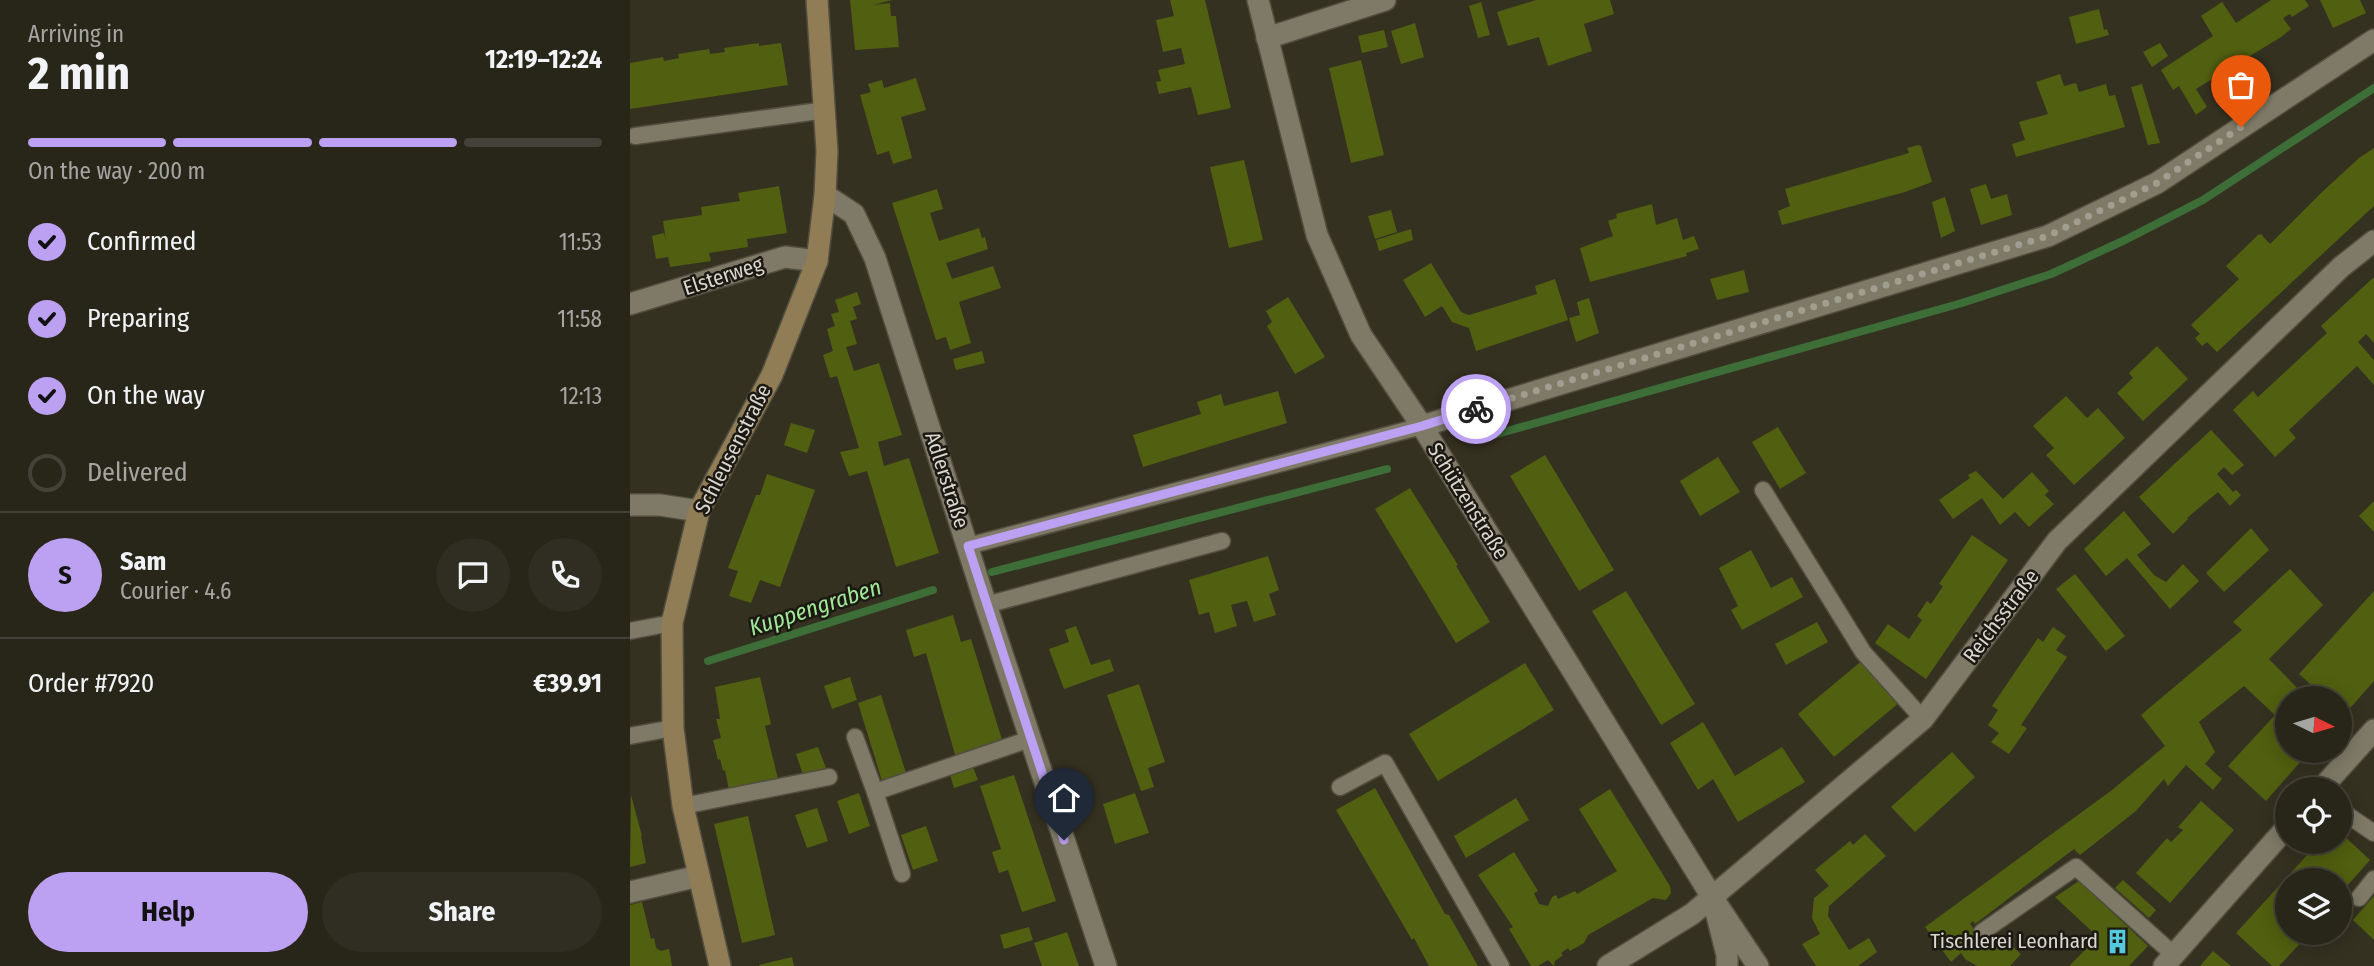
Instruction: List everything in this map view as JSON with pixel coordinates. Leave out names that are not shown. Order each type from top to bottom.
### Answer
[{"type":"street","points":[[817,0],[825,110],[825,195]]},
{"type":"street","name":"Schützenstraße","points":[[1258,0],[1317,235],[1361,335],[1422,426],[1712,897],[1758,966]]},
{"type":"street","points":[[1267,38],[1385,0]]},
{"type":"street","points":[[1422,426],[2048,236],[2157,183],[2374,40]]},
{"type":"street","name":"Schleusenstraße","points":[[720,966],[683,806],[673,728],[672,622],[699,511],[772,375],[817,261],[825,195]]},
{"type":"street","name":"Adlerstraße","points":[[825,195],[854,214],[875,258],[986,605],[1106,966]]},
{"type":"street","name":"Reichsstraße","points":[[1608,966],[1692,914],[1923,719],[2057,541],[2342,267],[2374,241]]},
{"type":"street","name":"Elsterweg","points":[[630,304],[785,257],[817,261]]},
{"type":"street","points":[[630,505],[660,505],[699,511]]},
{"type":"street","points":[[2332,777],[2374,730]]},
{"type":"street","points":[[2169,960],[2275,841]]},
{"type":"street","points":[[630,892],[699,876]]},
{"type":"street","name":"Schützenstraße","points":[[1712,897],[1727,956],[1727,966]]},
{"type":"lane","points":[[635,136],[825,110]]},
{"type":"lane","points":[[968,546],[1422,426]]},
{"type":"lane","points":[[1763,490],[1863,652],[1923,719]]},
{"type":"lane","points":[[986,605],[1222,541]]},
{"type":"lane","points":[[630,631],[672,622]]},
{"type":"lane","points":[[630,736],[673,728]]},
{"type":"lane","points":[[855,737],[902,874]]},
{"type":"lane","points":[[875,792],[1030,739]]},
{"type":"lane","points":[[1340,787],[1385,763],[1501,966]]},
{"type":"lane","points":[[683,806],[829,777]]},
{"type":"lane","points":[[2352,818],[2374,833]]},
{"type":"lane","points":[[1982,932],[2076,867],[2169,960]]},
{"type":"lane","points":[[2359,898],[2374,879]]},
{"type":"building","points":[[850,0],[892,0],[873,5],[890,3],[891,16],[896,16],[899,47],[855,50]]},
{"type":"building","points":[[1170,0],[1205,0],[1231,108],[1198,115],[1191,87],[1159,94],[1156,82],[1161,81],[1158,70],[1185,64],[1181,48],[1163,52],[1156,20],[1174,16]]},
{"type":"building","points":[[1536,0],[1610,0],[1614,14],[1584,24],[1592,51],[1548,66],[1539,37],[1508,46],[1497,12]]},
{"type":"building","points":[[2271,0],[2305,0],[2309,6],[2292,17],[2290,14],[2283,18],[2291,29],[2281,37],[2196,89],[2207,107],[2196,115],[2179,86],[2173,90],[2161,70],[2213,36],[2201,16],[2222,2],[2236,23]]},
{"type":"building","points":[[2320,0],[2360,0],[2366,13],[2333,28]]},
{"type":"building","points":[[1481,2],[1490,35],[1478,38],[1469,6]]},
{"type":"building","points":[[2099,9],[2104,30],[2107,29],[2109,35],[2076,44],[2069,17]]},
{"type":"building","points":[[1415,23],[1424,57],[1401,64],[1391,31]]},
{"type":"building","points":[[1384,30],[1388,47],[1362,53],[1358,36]]},
{"type":"building","points":[[759,43],[759,46],[781,43],[788,85],[630,109],[630,63],[663,57],[664,61],[679,58],[678,54],[709,49],[710,54],[725,52],[724,48]]},
{"type":"building","points":[[2160,43],[2168,56],[2152,67],[2143,52]]},
{"type":"building","points":[[1361,60],[1384,155],[1351,163],[1329,68]]},
{"type":"building","points":[[2060,74],[2064,86],[2076,83],[2079,92],[2106,84],[2109,96],[2115,95],[2125,127],[2016,157],[2012,144],[2025,140],[2019,122],[2048,114],[2036,82]]},
{"type":"building","points":[[916,78],[926,110],[901,117],[912,158],[893,164],[889,151],[877,155],[860,95],[871,92],[868,84],[882,80],[884,88]]},
{"type":"building","points":[[2142,84],[2160,143],[2148,145],[2131,87]]},
{"type":"building","points":[[1921,146],[1932,182],[1905,192],[1782,225],[1778,211],[1790,206],[1785,189],[1909,153],[1907,148]]},
{"type":"building","points":[[2374,148],[2374,206],[2217,352],[2207,342],[2202,346],[2195,338],[2200,334],[2191,325],[2239,279],[2226,266],[2258,235],[2261,234],[2270,244],[2321,193]]},
{"type":"building","points":[[1244,160],[1263,240],[1229,248],[1210,167]]},
{"type":"building","points":[[1986,184],[1991,199],[2007,194],[2012,215],[1981,225],[1970,189]]},
{"type":"building","points":[[779,186],[787,233],[747,239],[748,247],[709,253],[711,261],[670,267],[668,257],[656,259],[652,236],[664,233],[666,242],[663,221],[702,215],[701,207],[740,201],[738,193]]},
{"type":"building","points":[[937,189],[943,209],[930,213],[939,241],[979,228],[988,249],[946,263],[952,279],[993,266],[1001,288],[959,302],[971,343],[950,350],[946,337],[936,340],[892,203]]},
{"type":"building","points":[[1945,197],[1955,231],[1941,238],[1932,202]]},
{"type":"building","points":[[1652,204],[1656,225],[1677,218],[1683,240],[1694,236],[1699,249],[1686,253],[1687,256],[1590,282],[1580,248],[1613,236],[1608,221],[1617,218],[1616,214]]},
{"type":"building","points":[[1391,210],[1397,232],[1375,239],[1368,216]]},
{"type":"building","points":[[1411,229],[1413,240],[1379,251],[1376,240]]},
{"type":"building","points":[[1431,263],[1461,312],[1469,315],[1537,294],[1535,286],[1555,279],[1568,320],[1476,351],[1469,328],[1452,322],[1442,306],[1425,317],[1403,280]]},
{"type":"building","points":[[1744,270],[1749,292],[1717,300],[1710,279]]},
{"type":"building","points":[[2374,277],[2374,343],[2366,334],[2358,342],[2374,360],[2374,385],[2357,366],[2289,430],[2296,438],[2275,457],[2233,410],[2253,391],[2258,397],[2327,333],[2321,326]]},
{"type":"building","points":[[857,292],[861,304],[853,307],[857,319],[850,321],[857,344],[846,347],[854,371],[879,363],[902,435],[878,442],[884,466],[909,458],[939,553],[896,567],[867,471],[849,476],[840,452],[859,448],[837,376],[830,378],[823,355],[833,351],[827,329],[835,326],[831,314],[839,312],[835,300]]},
{"type":"building","points":[[1288,297],[1325,357],[1295,374],[1267,326],[1272,322],[1266,311]]},
{"type":"building","points":[[1589,298],[1599,333],[1576,342],[1569,318],[1580,315],[1577,302]]},
{"type":"building","points":[[2157,346],[2188,379],[2143,421],[2117,393],[2133,378],[2129,373]]},
{"type":"building","points":[[982,351],[985,363],[956,370],[953,359]]},
{"type":"building","points":[[1278,391],[1287,423],[1143,467],[1133,435],[1201,414],[1197,402],[1221,394],[1224,406]]},
{"type":"building","points":[[2066,396],[2087,418],[2098,408],[2125,438],[2074,485],[2046,455],[2054,448],[2033,426]]},
{"type":"building","points":[[791,423],[815,430],[807,453],[784,445]]},
{"type":"building","points":[[1778,427],[1806,473],[1780,489],[1752,442]]},
{"type":"building","points":[[2211,430],[2244,465],[2232,475],[2224,467],[2217,474],[2233,492],[2236,490],[2241,495],[2230,506],[2218,492],[2187,518],[2173,534],[2139,497]]},
{"type":"building","points":[[1545,455],[1614,570],[1579,591],[1510,476]]},
{"type":"building","points":[[1718,457],[1740,492],[1700,516],[1680,481]]},
{"type":"building","points":[[1976,471],[2003,499],[2032,472],[2049,491],[2045,495],[2054,504],[2029,527],[2015,512],[2000,525],[1982,498],[1953,519],[1939,500]]},
{"type":"building","points":[[767,474],[815,490],[780,587],[760,580],[751,603],[729,596],[738,571],[728,568],[756,495],[760,495]]},
{"type":"building","points":[[1410,488],[1490,622],[1456,643],[1375,509]]},
{"type":"building","points":[[2374,501],[2374,532],[2359,516]]},
{"type":"building","points":[[2124,511],[2151,544],[2137,555],[2154,575],[2166,582],[2183,564],[2199,581],[2170,609],[2127,558],[2106,576],[2084,549]]},
{"type":"building","points":[[2251,528],[2269,550],[2224,592],[2206,573]]},
{"type":"building","points":[[1972,535],[2008,560],[1926,679],[1875,643],[1888,624],[1909,639],[1922,620],[1917,616],[1927,601],[1931,604],[1943,586],[1939,584]]},
{"type":"building","points":[[1751,550],[1771,588],[1792,577],[1803,597],[1742,630],[1731,610],[1738,606],[1719,568]]},
{"type":"building","points":[[1268,556],[1279,590],[1269,594],[1276,615],[1254,622],[1247,601],[1231,605],[1237,626],[1215,633],[1209,612],[1199,615],[1189,580]]},
{"type":"building","points":[[2290,569],[2323,605],[2269,659],[2295,686],[2275,686],[2275,715],[2244,686],[2199,722],[2215,752],[2205,764],[2222,779],[2213,790],[2186,765],[2168,786],[2164,779],[2136,811],[2080,855],[2074,849],[1975,924],[1973,921],[1970,924],[1985,944],[2000,936],[2021,954],[2010,966],[1977,966],[1965,959],[1961,953],[1951,962],[1925,927],[2112,790],[2165,746],[2141,715],[2242,630],[2233,622]]},
{"type":"building","points":[[2075,574],[2125,636],[2106,651],[2056,589]]},
{"type":"building","points":[[1626,591],[1695,704],[1661,725],[1592,611]]},
{"type":"building","points":[[2374,591],[2374,681],[2352,706],[2352,686],[2312,686],[2299,674]]},
{"type":"building","points":[[953,615],[961,642],[971,639],[1003,743],[956,758],[926,653],[914,657],[906,630]]},
{"type":"building","points":[[1817,622],[1828,642],[1786,665],[1775,644]]},
{"type":"building","points":[[1076,626],[1091,665],[1110,659],[1114,671],[1064,689],[1049,649],[1069,642],[1065,630]]},
{"type":"building","points":[[2053,627],[2066,636],[2056,650],[2067,657],[2021,725],[2027,728],[2009,754],[1991,742],[1999,733],[1988,725],[1998,710],[1992,706],[2038,638],[2043,642]]},
{"type":"building","points":[[1864,659],[1900,702],[1834,757],[1798,714]]},
{"type":"building","points":[[1525,663],[1554,710],[1438,781],[1409,734]]},
{"type":"building","points":[[760,677],[771,724],[765,726],[778,779],[729,790],[725,770],[723,771],[720,759],[718,760],[713,740],[721,738],[716,719],[720,719],[715,687]]},
{"type":"building","points":[[850,677],[857,700],[832,709],[824,686]]},
{"type":"building","points":[[1139,684],[1165,762],[1148,768],[1154,787],[1141,791],[1107,695]]},
{"type":"building","points":[[881,695],[906,773],[882,781],[858,703]]},
{"type":"building","points":[[2275,715],[2275,763],[2299,763],[2287,777],[2275,777],[2275,791],[2266,801],[2228,766]]},
{"type":"building","points":[[1703,722],[1735,776],[1782,747],[1805,782],[1738,822],[1713,779],[1698,790],[1670,743]]},
{"type":"building","points":[[818,747],[826,768],[803,775],[796,754]]},
{"type":"building","points":[[1952,752],[1975,777],[1915,832],[1891,807]]},
{"type":"building","points":[[973,767],[978,780],[954,788],[950,775]]},
{"type":"building","points":[[1014,775],[1056,901],[1022,912],[1008,870],[999,873],[992,852],[1001,849],[980,786]]},
{"type":"building","points":[[1375,788],[1445,914],[1449,915],[1478,966],[1429,966],[1336,810]]},
{"type":"building","points":[[1610,789],[1670,886],[1671,893],[1666,900],[1653,898],[1588,935],[1584,943],[1561,953],[1563,955],[1555,961],[1554,966],[1548,960],[1538,966],[1531,966],[1509,929],[1513,927],[1478,875],[1514,852],[1538,891],[1534,893],[1539,904],[1548,906],[1552,897],[1556,895],[1558,899],[1575,891],[1577,894],[1617,871],[1579,809]]},
{"type":"building","points":[[859,793],[870,826],[849,834],[837,801]]},
{"type":"building","points":[[1135,793],[1149,833],[1115,844],[1103,804]]},
{"type":"building","points":[[631,795],[646,863],[630,867]]},
{"type":"building","points":[[1516,798],[1529,820],[1466,858],[1454,836]]},
{"type":"building","points":[[2201,801],[2234,830],[2170,903],[2136,873],[2167,838],[2171,842],[2183,830],[2178,827]]},
{"type":"building","points":[[817,808],[828,841],[807,848],[795,815]]},
{"type":"building","points":[[748,816],[775,935],[742,943],[714,824]]},
{"type":"building","points":[[926,826],[938,861],[913,870],[901,835]]},
{"type":"building","points":[[1865,834],[1886,856],[1829,906],[1828,916],[1849,950],[1869,938],[1877,952],[1858,966],[1816,966],[1802,944],[1820,934],[1812,918],[1814,898],[1829,886],[1815,870],[1850,841],[1853,845]]},
{"type":"building","points":[[2352,843],[2370,860],[2352,880],[2352,868],[2295,868],[2308,854],[2352,854]]},
{"type":"building","points":[[2123,880],[2156,910],[2149,918],[2115,888]]},
{"type":"building","points":[[2079,881],[2148,946],[2129,966],[2069,966],[2098,937],[2055,897]]},
{"type":"building","points":[[2275,890],[2275,945],[2299,945],[2279,966],[2272,966],[2236,933]]},
{"type":"building","points":[[2374,896],[2374,940],[2353,920]]},
{"type":"building","points":[[642,902],[651,939],[654,938],[656,948],[661,951],[669,949],[672,966],[630,966],[630,905]]},
{"type":"building","points":[[1029,927],[1033,940],[1004,949],[1000,935]]},
{"type":"building","points":[[1067,932],[1079,966],[1042,966],[1034,943]]},
{"type":"building","points":[[2213,951],[2231,966],[2200,966]]},
{"type":"building","points":[[792,957],[794,966],[759,966],[759,965]]},
{"type":"waterway","name":"Kuppengraben","points":[[1486,437],[1962,303],[2051,274],[2203,200],[2374,88]]},
{"type":"waterway","name":"Kuppengraben","points":[[992,572],[1387,469]]},
{"type":"waterway","name":"Kuppengraben","points":[[708,661],[933,590]]},
{"type":"way so far","points":[[1476,409],[2048,236],[2157,183],[2241,127]]},
{"type":"place","name":"Tischlerei Leonhard","points":[[2118,941]]},
{"type":"route","points":[[1064,840],[968,546],[1422,426],[1476,409]]}]
